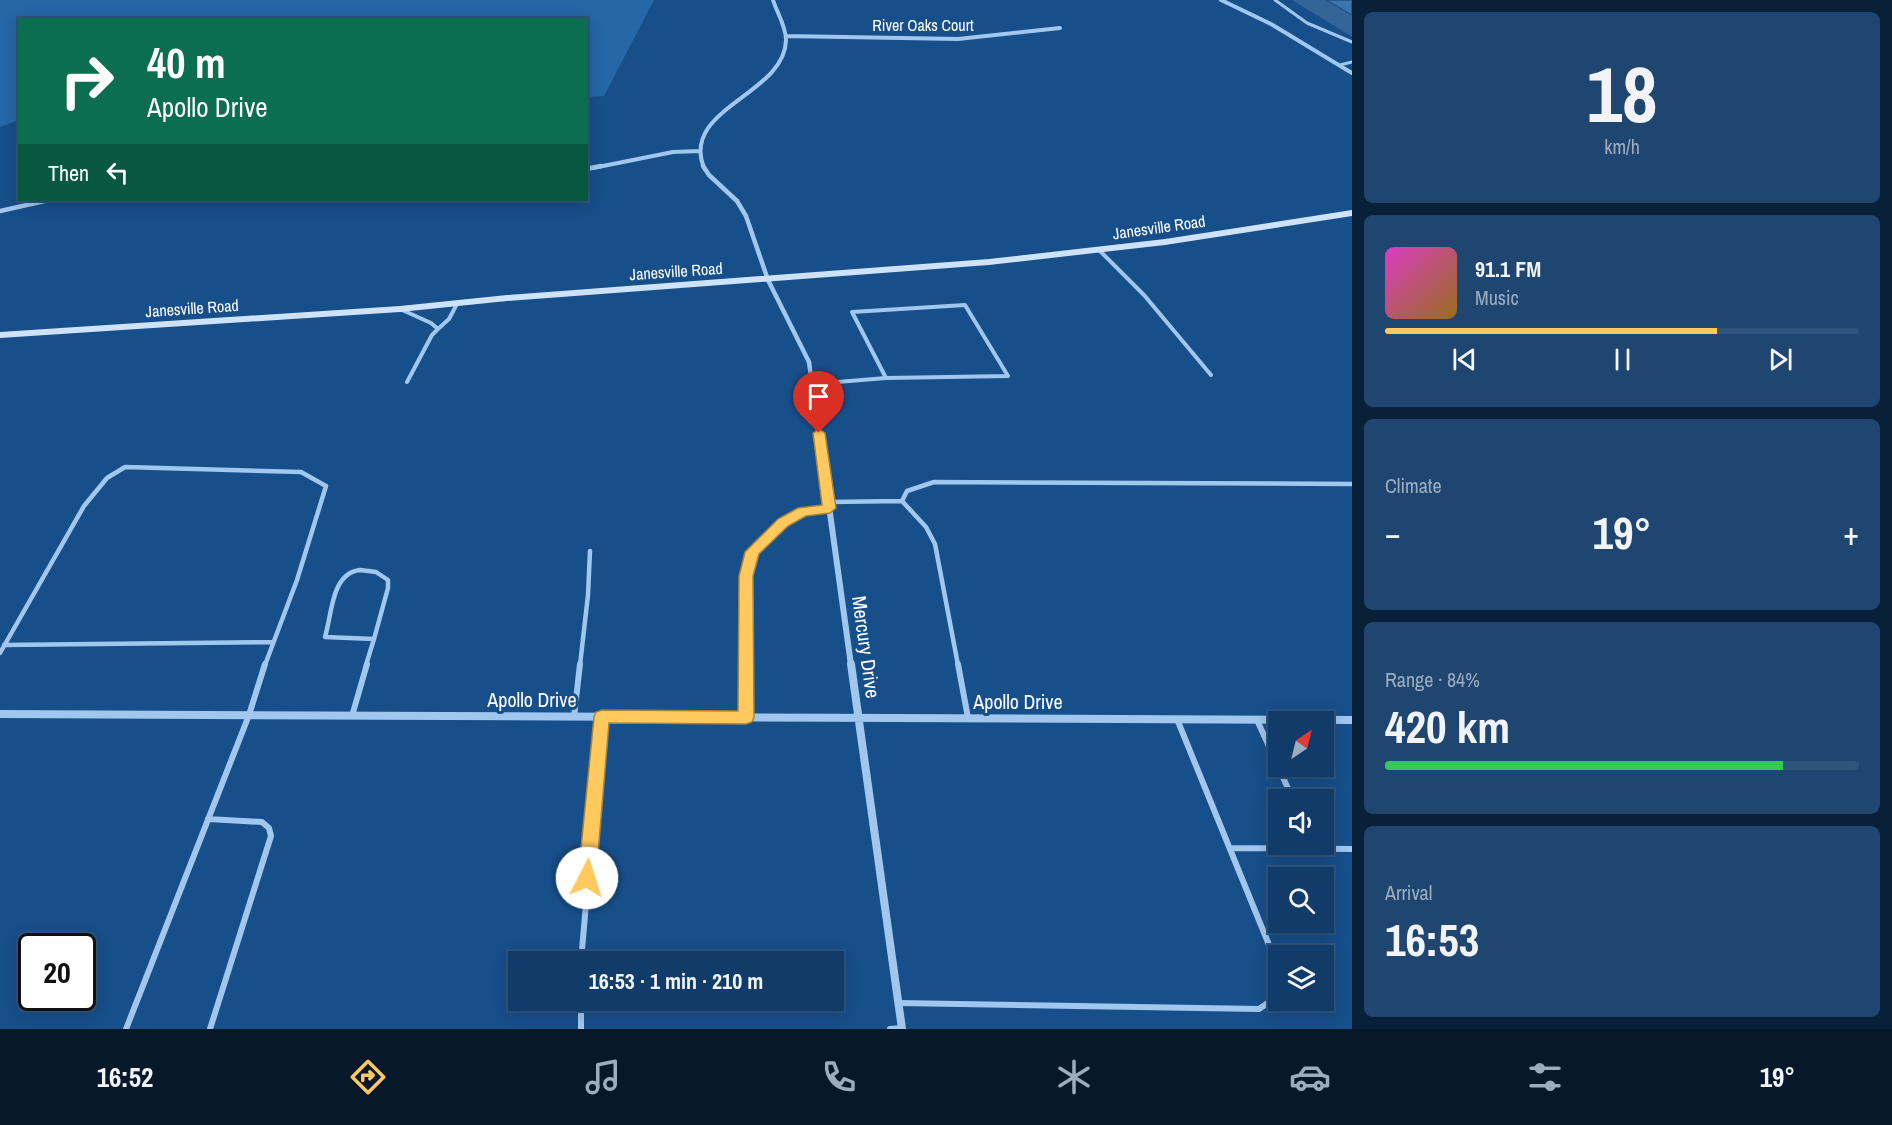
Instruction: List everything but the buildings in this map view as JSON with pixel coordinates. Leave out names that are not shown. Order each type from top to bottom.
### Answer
[{"type":"main road","name":"Janesville Road","points":[[0,335],[400,309],[458,302],[989,262],[1100,250],[1352,213]]},
{"type":"street","points":[[588,169],[673,152],[700,151],[706,131],[715,119],[758,88],[774,71],[786,44],[786,36],[773,0]]},
{"type":"street","points":[[1221,0],[1271,24],[1352,73]]},
{"type":"street","name":"River Oaks Court","points":[[786,36],[958,39],[1060,28]]},
{"type":"street","name":"Mercury Drive","points":[[700,151],[703,165],[711,177],[742,206],[768,279],[809,362],[902,1028]]},
{"type":"street","points":[[0,212],[45,201]]},
{"type":"street","name":"Apollo Drive","points":[[0,714],[1352,720]]},
{"type":"lane","points":[[1275,0],[1307,23],[1352,42]]},
{"type":"lane","points":[[1340,65],[1352,62]]},
{"type":"lane","points":[[1100,250],[1142,292],[1211,375]]},
{"type":"lane","points":[[407,382],[432,335],[449,319],[458,302]]},
{"type":"lane","points":[[813,384],[886,378],[1008,376],[965,305],[852,312],[886,378]]},
{"type":"lane","points":[[400,309],[431,323],[438,329]]},
{"type":"lane","points":[[0,653],[84,506],[107,478],[125,467],[301,472],[326,486],[297,580],[259,680],[249,715],[126,1029]]},
{"type":"lane","points":[[902,501],[907,491],[934,482],[1352,484]]},
{"type":"lane","points":[[746,717],[746,576],[752,552],[783,523],[803,512],[829,505],[902,501]]},
{"type":"lane","points":[[902,501],[926,527],[935,543],[968,718]]},
{"type":"lane","points":[[574,717],[588,595],[590,551]]},
{"type":"lane","points":[[352,716],[375,639],[388,580],[381,574],[370,570],[349,572],[344,576],[325,637],[375,639]]},
{"type":"lane","points":[[4,645],[273,642]]},
{"type":"lane","points":[[581,951],[602,717]]},
{"type":"lane","points":[[1177,720],[1269,945]]},
{"type":"lane","points":[[1257,720],[1268,744]]},
{"type":"lane","points":[[208,819],[262,822],[269,828],[271,836],[210,1029]]},
{"type":"lane","points":[[1230,848],[1268,848]]},
{"type":"lane","points":[[1334,848],[1352,849]]},
{"type":"lane","points":[[898,1003],[1259,1009],[1268,1003]]},
{"type":"lane","points":[[581,1011],[581,1029]]},
{"type":"lane","points":[[890,1029],[902,1028]]},
{"type":"shaded area","points":[[0,0],[654,0],[604,96],[588,97],[588,18],[18,18],[18,120],[0,127]]},
{"type":"route","points":[[587,878],[602,717],[746,717],[746,576],[752,552],[783,523],[803,512],[830,508],[819,433]]}]
